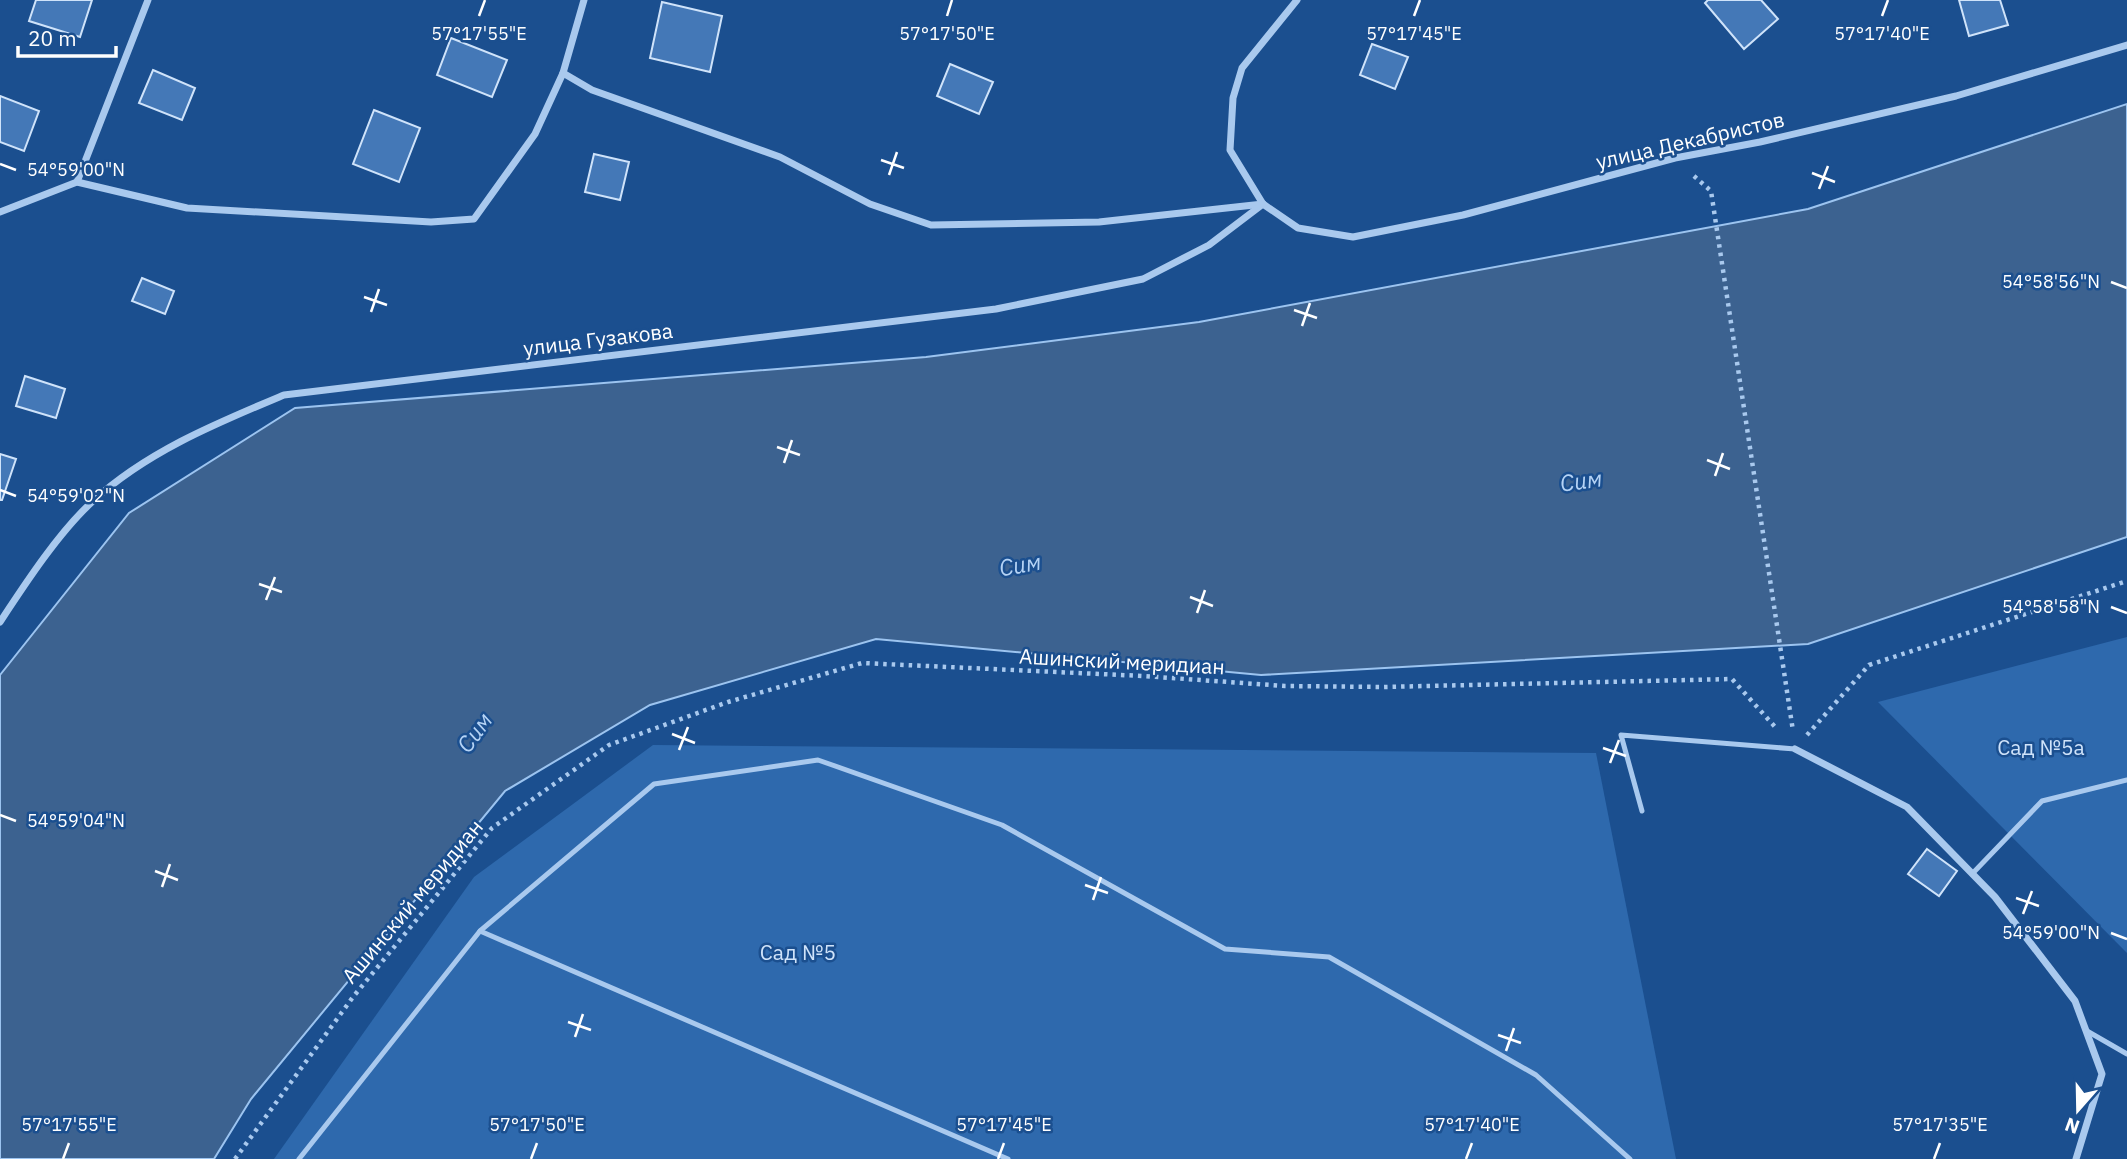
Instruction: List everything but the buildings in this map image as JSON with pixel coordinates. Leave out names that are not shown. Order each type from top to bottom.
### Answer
[{"type":"street","points":[[77,182],[148,0]]},
{"type":"street","points":[[0,212],[77,182],[187,208],[432,222],[474,219],[535,134],[563,73],[584,0]]},
{"type":"street","points":[[563,73],[592,90],[780,157],[870,204],[931,225],[1099,222],[1263,204],[1230,150],[1233,98],[1242,68],[1297,0]]},
{"type":"street","name":"улица Декабристов","points":[[1263,204],[1298,229],[1353,237],[1463,215],[1675,158],[1760,142],[1956,96],[2127,45]]},
{"type":"street","name":"улица Гузакова","points":[[0,622],[57,542],[91,502],[143,463],[213,425],[284,395],[996,309],[1143,279],[1209,245],[1263,204]]},
{"type":"street","points":[[1795,749],[1907,807],[1995,897],[2075,1001],[2102,1074],[2076,1159]]},
{"type":"lane","points":[[1642,811],[1621,736],[1795,749]]},
{"type":"lane","points":[[299,1159],[480,931],[654,784],[818,760],[1002,824],[1225,949],[1329,957],[1536,1075],[1630,1159]]},
{"type":"lane","points":[[1972,874],[2042,801],[2127,780]]},
{"type":"lane","points":[[480,931],[1008,1159]]},
{"type":"lane","points":[[2085,1030],[2127,1054]]},
{"type":"path","points":[[1711,191],[1795,749]]},
{"type":"path","points":[[1795,749],[1869,665],[2127,581]]},
{"type":"path","name":"Ашинский меридиан","points":[[235,1159],[353,997],[492,828],[609,745],[728,702],[862,663],[1143,676],[1285,687],[1732,679],[1795,749]]},
{"type":"green space","name":"Сад №5а","points":[[2127,637],[2127,953],[1878,702]]},
{"type":"green space","name":"Сад №5","points":[[653,745],[1596,753],[1676,1159],[274,1159],[474,877]]},
{"type":"water","name":"Сим","points":[[2127,104],[2127,537],[1808,644],[1261,675],[876,639],[650,705],[505,791],[251,1099],[214,1159],[0,1159],[0,675],[129,513],[295,408],[926,357],[1199,322],[1808,209]]}]
